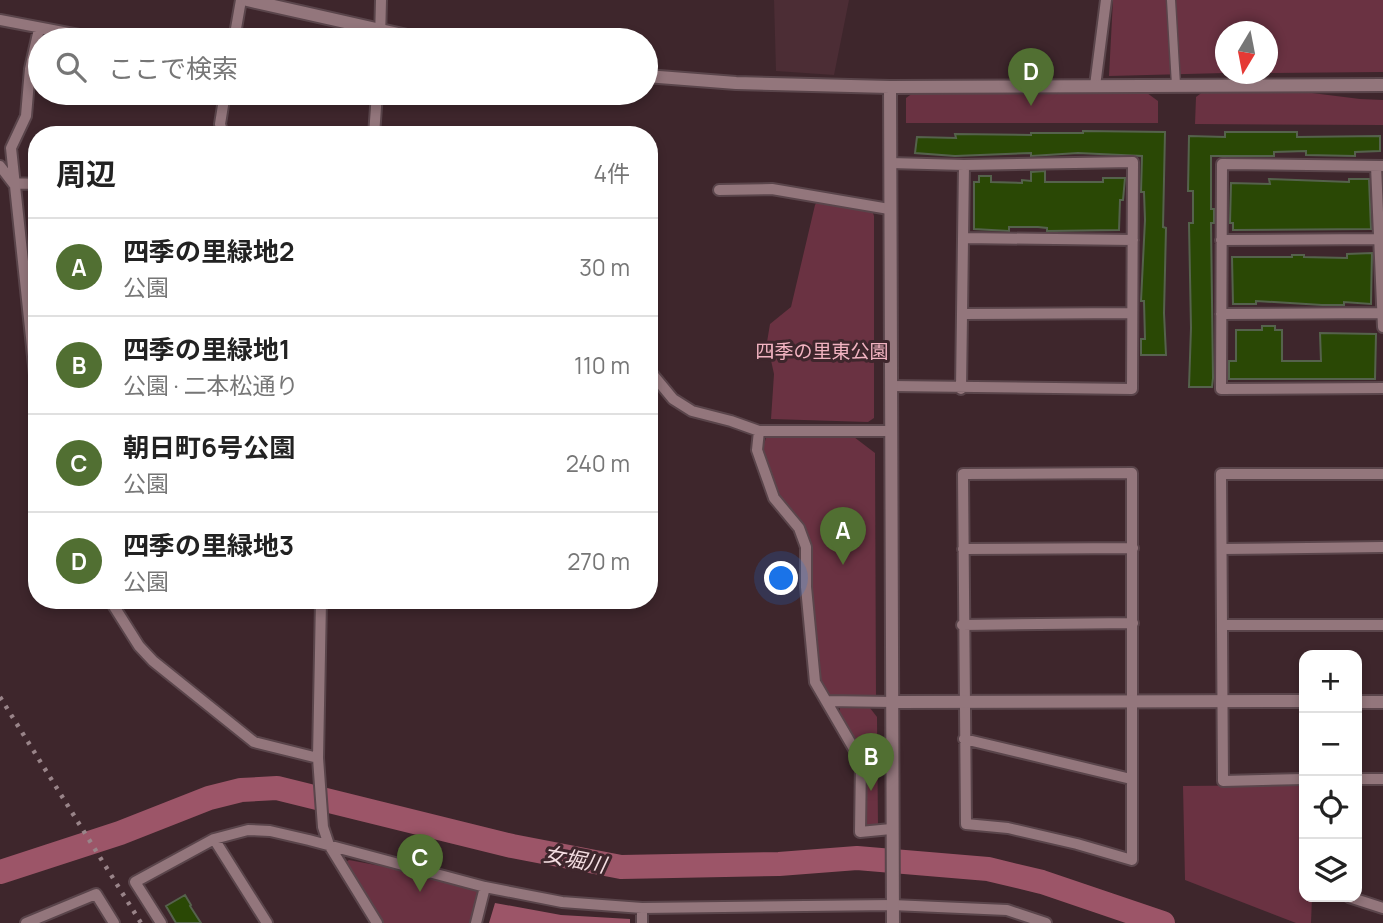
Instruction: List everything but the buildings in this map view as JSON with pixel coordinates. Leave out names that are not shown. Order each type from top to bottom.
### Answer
[{"type":"street","points":[[236,28],[241,0]]},
{"type":"street","points":[[247,0],[353,28]]},
{"type":"street","points":[[380,28],[381,0]]},
{"type":"street","points":[[1095,86],[1106,0]]},
{"type":"street","points":[[1171,0],[1175,85]]},
{"type":"street","points":[[0,20],[35,28]]},
{"type":"street","points":[[658,77],[736,83],[890,87],[1383,85]]},
{"type":"street","points":[[890,87],[892,923]]},
{"type":"street","points":[[28,92],[26,116],[6,148],[19,213],[28,304]]},
{"type":"street","points":[[221,126],[223,105]]},
{"type":"street","points":[[375,126],[376,105]]},
{"type":"street","points":[[890,163],[964,165],[1133,162],[1132,389],[961,389],[891,386]]},
{"type":"street","points":[[1383,327],[1379,166],[1222,164],[1221,389],[1383,388]]},
{"type":"street","points":[[961,389],[964,165]]},
{"type":"street","points":[[0,166],[13,183]]},
{"type":"street","points":[[13,183],[28,184]]},
{"type":"street","points":[[719,190],[772,189],[889,209]]},
{"type":"street","points":[[963,239],[1133,240]]},
{"type":"street","points":[[1222,240],[1379,239]]},
{"type":"street","points":[[962,314],[1132,313]]},
{"type":"street","points":[[1222,314],[1382,313]]},
{"type":"street","points":[[658,381],[673,399],[692,411],[759,431],[890,432]]},
{"type":"street","points":[[759,431],[757,450],[774,498],[799,528],[806,547],[806,587],[815,682],[862,761],[860,832],[891,832]]},
{"type":"street","points":[[1132,473],[1132,860],[1008,828],[965,824],[963,549],[963,474],[1132,473]]},
{"type":"street","points":[[1299,779],[1223,781],[1220,474],[1383,474]]},
{"type":"street","points":[[1222,549],[1383,547]]},
{"type":"street","points":[[963,549],[1133,548]]},
{"type":"street","points":[[116,609],[139,646],[153,661],[254,742],[318,763]]},
{"type":"street","points":[[321,609],[318,763],[323,827],[329,845],[377,923]]},
{"type":"street","points":[[962,625],[1133,623]]},
{"type":"street","points":[[1222,625],[1383,625]]},
{"type":"street","points":[[826,701],[1299,701]]},
{"type":"street","points":[[1362,702],[1383,702]]},
{"type":"street","points":[[964,739],[1131,779]]},
{"type":"street","points":[[1362,779],[1383,779]]},
{"type":"street","points":[[161,923],[135,882],[214,839],[248,830],[329,845],[485,887],[562,902],[642,908],[892,905],[1007,910],[1046,923]]},
{"type":"street","points":[[214,839],[267,923]]},
{"type":"street","points":[[476,923],[485,887]]},
{"type":"street","points":[[26,923],[96,894],[114,923]]},
{"type":"street","points":[[1362,901],[1383,908]]},
{"type":"street","points":[[642,908],[642,923]]},
{"type":"shaded area","points":[[774,0],[849,0],[834,75],[776,71]]},
{"type":"shaded area","points":[[495,903],[561,915],[630,919],[630,923],[489,923]]},
{"type":"green space","points":[[1113,0],[1383,0],[1383,72],[1278,73],[1278,21],[1215,21],[1215,73],[1109,76]]},
{"type":"green space","points":[[1204,91],[1296,91],[1383,100],[1383,125],[1195,124],[1196,97]]},
{"type":"green space","points":[[913,93],[1147,93],[1158,101],[1158,123],[906,123],[906,98]]},
{"type":"green space","name":"四季の里東公園","points":[[818,200],[872,210],[874,216],[874,418],[868,422],[771,419],[774,374],[767,342],[770,324],[791,307]]},
{"type":"green space","points":[[854,437],[875,453],[876,696],[829,695],[820,683],[810,581],[812,550],[801,522],[779,496],[762,450],[766,438]]},
{"type":"green space","points":[[840,708],[870,708],[877,717],[878,827],[865,828],[865,756],[838,718]]},
{"type":"green space","points":[[1299,785],[1299,902],[1312,902],[1311,923],[1296,923],[1185,880],[1183,786]]},
{"type":"green space","points":[[349,860],[397,869],[477,890],[472,923],[382,923],[346,862]]},
{"type":"waterway","name":"女堀川","points":[[0,872],[120,833],[209,798],[241,790],[277,788],[512,846],[621,867],[779,864],[857,858],[988,869],[1042,882],[1163,923]]},
{"type":"railway","points":[[0,697],[141,923]]},
{"type":"place","name":"四季の里緑地3","points":[[1031,106]]},
{"type":"place","name":"四季の里緑地2","points":[[843,565]]},
{"type":"place","name":"四季の里緑地1","points":[[871,791]]},
{"type":"place","name":"朝日町6号公園","points":[[420,892]]}]
